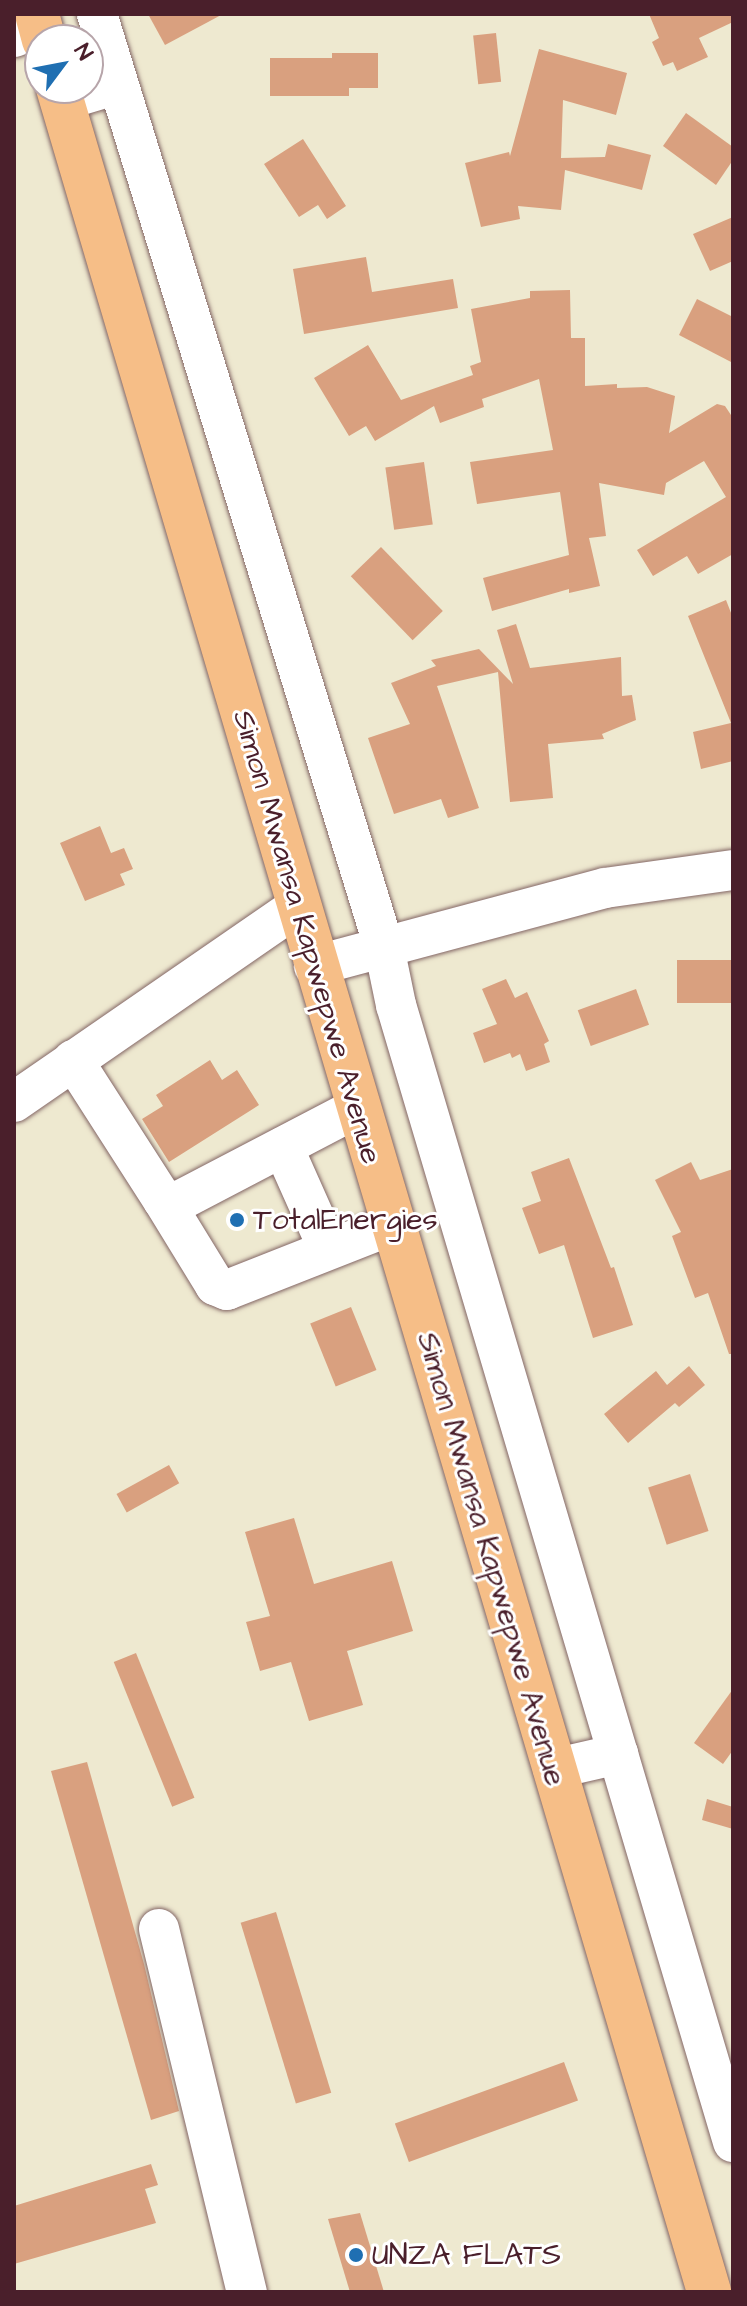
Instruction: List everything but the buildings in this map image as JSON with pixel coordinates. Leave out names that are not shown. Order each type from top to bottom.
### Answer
[{"type":"main road","name":"Simon Mwansa Kapwepwe Avenue","points":[[63,104],[314,966],[709,2292]]},
{"type":"street","points":[[97,14],[384,947],[396,1005],[733,2142]]},
{"type":"street","points":[[104,86],[118,84]]},
{"type":"street","points":[[314,966],[605,888],[733,870]]},
{"type":"street","points":[[14,1102],[298,906]]},
{"type":"street","points":[[73,1060],[215,1285],[227,1290],[392,1225]]},
{"type":"street","points":[[163,1200],[179,1201],[357,1108]]},
{"type":"street","points":[[283,1147],[328,1248]]},
{"type":"street","points":[[553,1769],[618,1754]]},
{"type":"street","points":[[159,1929],[247,2292]]},
{"type":"place","name":"TotalEnergies","points":[[237,1220]]},
{"type":"place","name":"UNZA FLATS","points":[[356,2255]]}]
